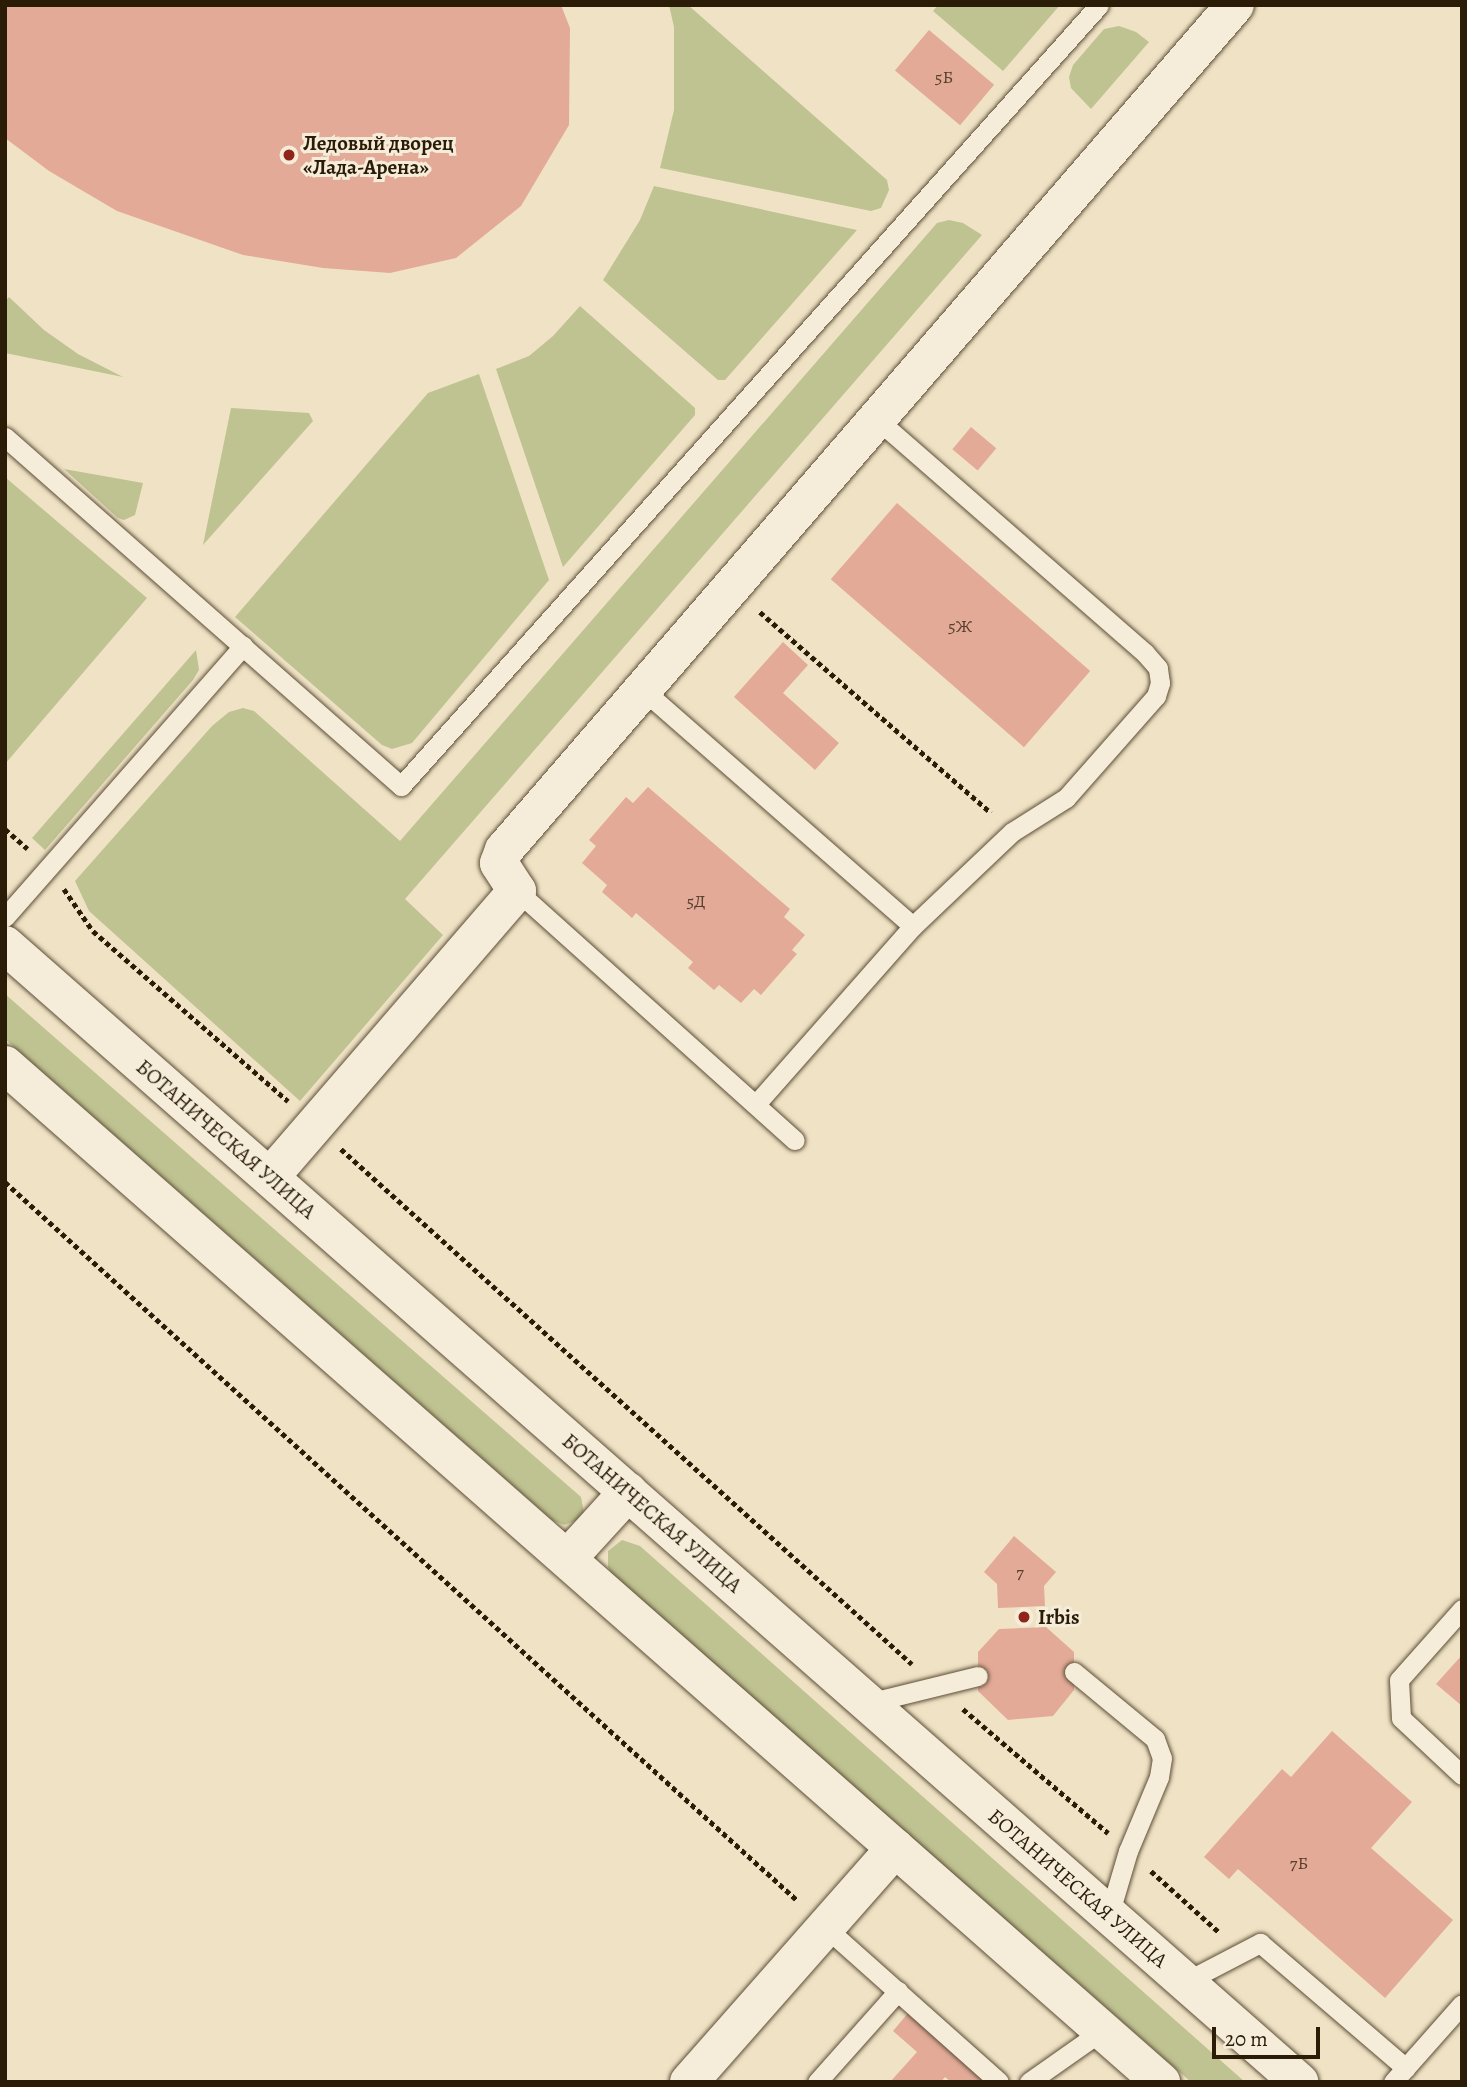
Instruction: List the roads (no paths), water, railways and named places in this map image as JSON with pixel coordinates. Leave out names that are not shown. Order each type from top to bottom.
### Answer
[{"type":"main road","points":[[270,1177],[517,891],[499,863],[504,850],[1235,5]]},
{"type":"main road","name":"БОТАНИЧЕСКАЯ УЛИЦА","points":[[5,945],[1298,2082]]},
{"type":"main road","points":[[5,1065],[1161,2082]]},
{"type":"main road","points":[[567,1559],[628,1492]]},
{"type":"main road","points":[[689,2082],[895,1848]]},
{"type":"lane","points":[[5,437],[401,786],[1099,5]]},
{"type":"lane","points":[[756,1104],[913,926],[1012,832],[1066,798],[1156,696],[1160,683],[1158,667],[876,418]]},
{"type":"lane","points":[[5,917],[243,646]]},
{"type":"lane","points":[[642,690],[913,926]]},
{"type":"lane","points":[[517,891],[795,1140]]},
{"type":"lane","points":[[1462,1609],[1399,1681],[1401,1717],[1462,1775]]},
{"type":"lane","points":[[1074,1672],[1155,1739],[1162,1758],[1159,1777],[1128,1851],[1110,1915]]},
{"type":"lane","points":[[868,1703],[978,1676]]},
{"type":"lane","points":[[824,1926],[999,2082]]},
{"type":"lane","points":[[1185,1982],[1260,1943],[1399,2075],[1462,2004]]},
{"type":"lane","points":[[817,2082],[898,1992]]},
{"type":"lane","points":[[1029,2082],[1102,2031]]},
{"type":"place","name":"Ледовый дворец «Лада-Арена»","points":[[289,155]]},
{"type":"place","name":"Irbis","points":[[1024,1617]]}]
